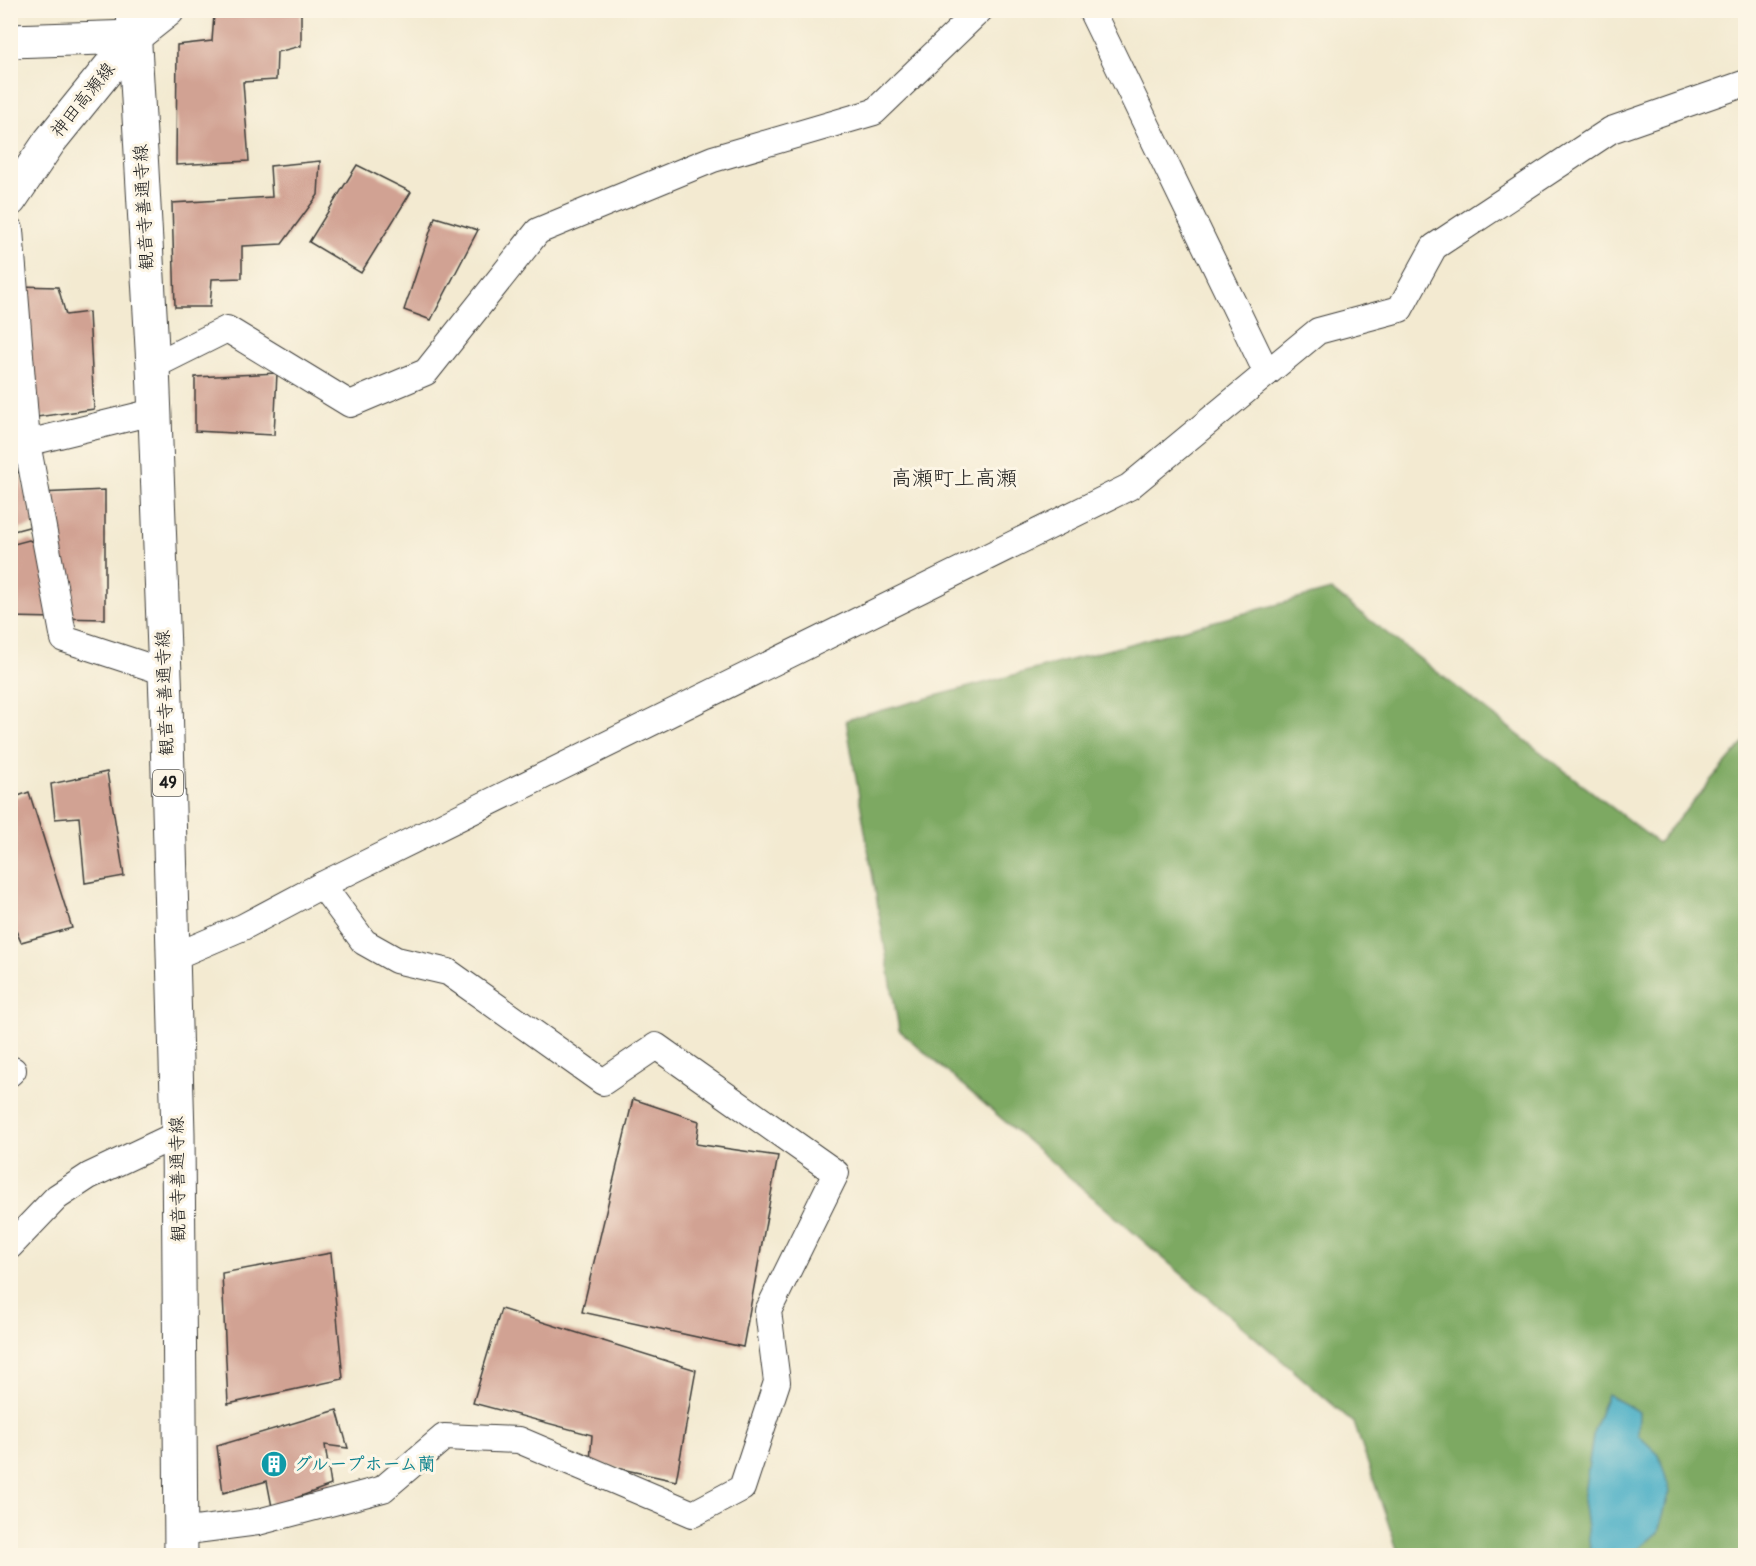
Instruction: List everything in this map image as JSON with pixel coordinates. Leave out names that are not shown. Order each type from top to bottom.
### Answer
[{"type":"main road","name":"神田高瀬線","points":[[10,200],[134,24],[168,10]]},
{"type":"main road","points":[[10,41],[134,24]]},
{"type":"main road","name":"観音寺善通寺線","points":[[134,24],[153,366],[153,412],[165,672],[178,1134],[180,1544]]},
{"type":"street","points":[[153,366],[227,329],[350,404],[426,372],[538,231],[713,159],[874,112],[980,10]]},
{"type":"street","points":[[1091,10],[1267,374]]},
{"type":"street","points":[[173,957],[243,927],[322,885],[1129,487],[1318,331],[1400,309],[1434,247],[1611,130],[1746,83]]},
{"type":"street","points":[[10,230],[19,449],[64,639],[165,672]]},
{"type":"street","points":[[19,449],[153,412]]},
{"type":"street","points":[[180,1544],[383,1489],[444,1437],[519,1440],[693,1514],[742,1488],[777,1382],[768,1311],[836,1173],[656,1046],[603,1082],[448,972],[396,960],[364,942],[322,885]]},
{"type":"street","points":[[10,1246],[57,1197],[89,1176],[178,1134]]},
{"type":"green space","points":[[1331,590],[1658,843],[1745,741],[1745,1555],[1399,1555],[1354,1423],[899,1030],[846,720]]},
{"type":"water","points":[[1607,1394],[1639,1412],[1638,1435],[1659,1455],[1670,1491],[1658,1532],[1631,1555],[1591,1555],[1583,1500],[1594,1430]]},
{"type":"building","points":[[231,10],[301,10],[301,46],[277,52],[276,80],[243,82],[249,161],[176,165],[177,45],[212,41],[214,15]]},
{"type":"building","points":[[320,161],[318,195],[282,244],[242,246],[242,278],[212,279],[210,307],[175,307],[172,203],[272,197],[270,166]]},
{"type":"building","points":[[357,165],[411,192],[361,273],[309,242]]},
{"type":"building","points":[[435,217],[478,230],[431,320],[404,310]]},
{"type":"building","points":[[16,286],[58,287],[66,315],[89,312],[94,409],[30,418]]},
{"type":"building","points":[[277,373],[274,435],[195,431],[195,377]]},
{"type":"building","points":[[19,472],[36,525],[10,532],[10,475]]},
{"type":"building","points":[[105,490],[105,619],[10,617],[10,545],[29,540],[43,548],[39,493]]},
{"type":"building","points":[[107,772],[124,876],[85,883],[79,817],[55,819],[51,784]]},
{"type":"building","points":[[29,792],[72,928],[21,942],[10,917],[10,799]]},
{"type":"building","points":[[633,1099],[699,1121],[696,1144],[778,1156],[743,1347],[582,1312]]},
{"type":"building","points":[[331,1253],[343,1379],[228,1404],[222,1273]]},
{"type":"building","points":[[501,1309],[696,1370],[676,1481],[590,1462],[592,1435],[473,1403]]},
{"type":"building","name":"グループホーム蘭","points":[[337,1410],[348,1448],[325,1445],[331,1485],[272,1507],[267,1481],[223,1493],[217,1446]]},
{"type":"place","name":"グループホーム蘭","points":[[274,1464]]},
{"type":"district","name":"高瀬町上高瀬","points":[[954,478]]}]
